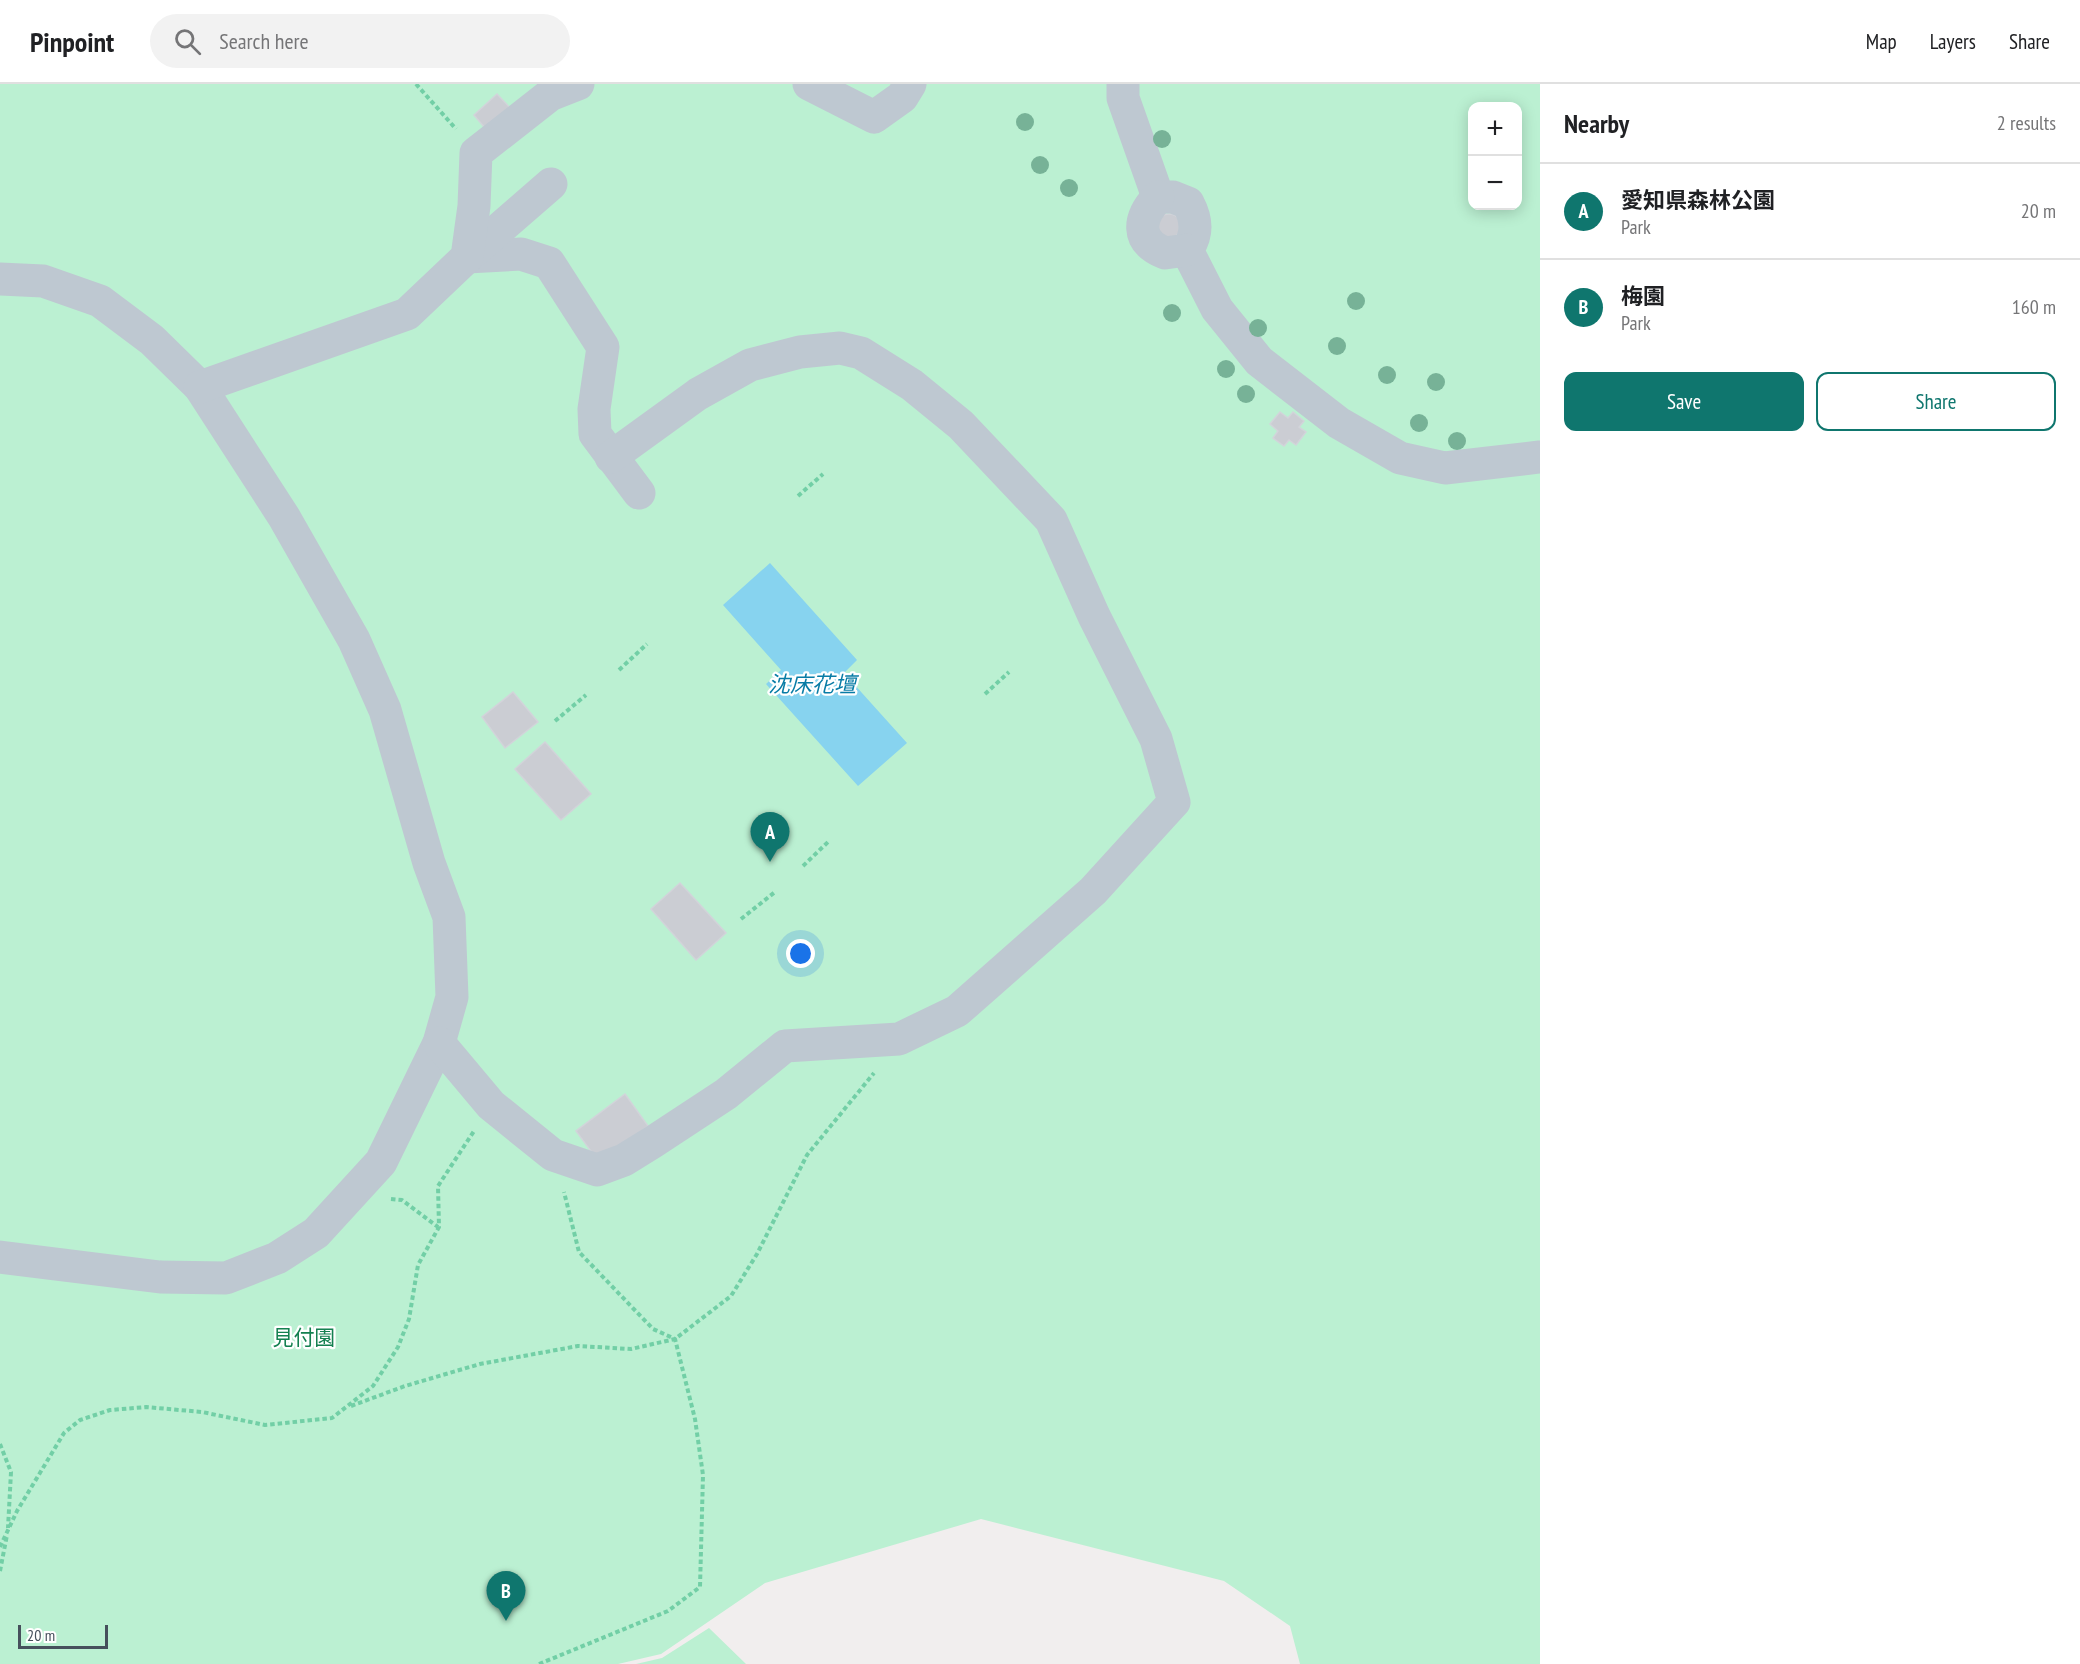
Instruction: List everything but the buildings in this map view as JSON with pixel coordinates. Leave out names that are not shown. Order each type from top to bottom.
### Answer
[{"type":"lane","points":[[467,257],[474,206],[476,153],[550,95],[578,84]]},
{"type":"lane","points":[[809,84],[874,117],[902,97],[910,84]]},
{"type":"lane","points":[[1123,84],[1123,98],[1158,197],[1173,197],[1188,203],[1196,225],[1193,240],[1187,250],[1217,309],[1259,361],[1339,423],[1400,458],[1445,468],[1540,457]]},
{"type":"lane","points":[[200,387],[406,314],[550,184]]},
{"type":"lane","points":[[467,257],[521,254],[549,262],[603,347],[594,409],[595,434],[610,458],[639,493]]},
{"type":"lane","points":[[0,279],[43,281],[100,301],[152,340],[200,387],[290,528],[354,640],[386,710],[429,863],[449,917],[452,997],[439,1043],[381,1162],[316,1233],[278,1258],[226,1278],[160,1277],[0,1257]]},
{"type":"lane","points":[[439,1043],[491,1105],[553,1155],[597,1170],[624,1160],[726,1094],[785,1046],[899,1039],[957,1011],[1093,891],[1174,802],[1156,739],[1094,616],[1051,520],[961,425],[912,386],[861,353],[840,348],[800,352],[750,365],[698,394],[610,458]]},
{"type":"path","points":[[416,84],[476,153]]},
{"type":"path","points":[[798,496],[823,474]]},
{"type":"path","points":[[619,670],[647,644]]},
{"type":"path","points":[[985,694],[1009,672]]},
{"type":"path","points":[[555,721],[586,695]]},
{"type":"path","points":[[803,866],[829,841]]},
{"type":"path","points":[[741,919],[775,892]]},
{"type":"path","points":[[347,1407],[405,1386],[480,1364],[578,1346],[631,1349],[675,1339],[731,1296],[762,1243],[807,1155],[873,1074],[878,1041]]},
{"type":"path","points":[[0,1547],[64,1433],[80,1420],[110,1410],[146,1407],[202,1412],[265,1425],[332,1418],[373,1386],[398,1347],[409,1319],[418,1265],[439,1227],[438,1186],[491,1105]]},
{"type":"path","points":[[553,1155],[569,1204],[579,1252],[654,1329],[675,1339]]},
{"type":"path","points":[[351,1196],[402,1200],[439,1227]]},
{"type":"path","points":[[539,1664],[668,1611],[700,1587],[703,1475],[695,1419],[675,1339]]},
{"type":"path","points":[[0,1444],[11,1472],[8,1530],[0,1571]]},
{"type":"green space","name":"見付園","points":[[0,84],[1540,84],[1540,1664],[1300,1664],[1290,1626],[1224,1581],[981,1519],[765,1583],[661,1654],[618,1664],[0,1664]]},
{"type":"green space","points":[[709,1628],[746,1664],[636,1664],[662,1658]]},
{"type":"water","name":"沈床花壇","points":[[770,563],[857,660],[844,673],[907,743],[858,786],[766,684],[781,670],[723,605]]},
{"type":"place","name":"愛知県森林公園","points":[[770,862]]},
{"type":"place","name":"梅園","points":[[506,1621]]}]
